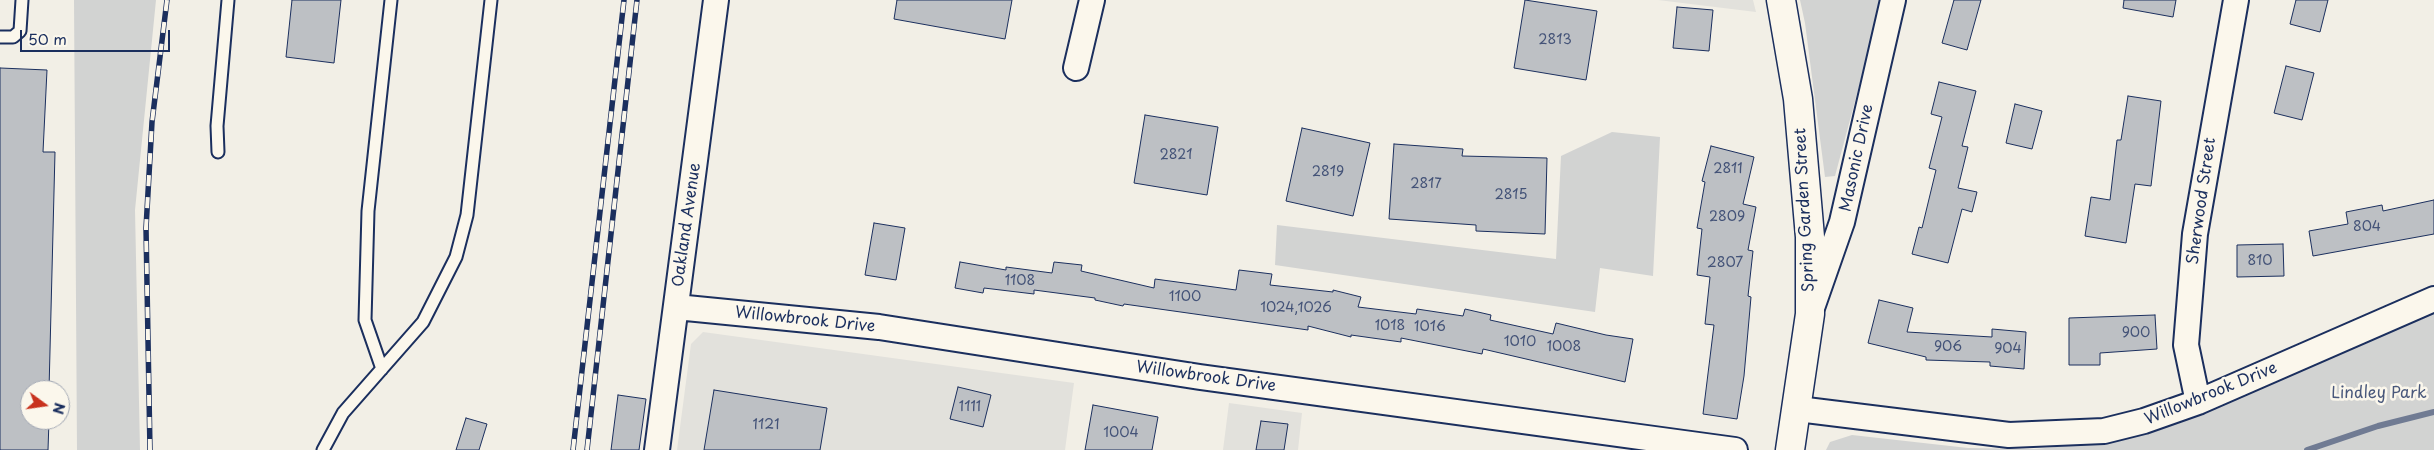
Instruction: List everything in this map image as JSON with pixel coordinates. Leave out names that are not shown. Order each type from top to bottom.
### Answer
[{"type":"main road","name":"Spring Garden Street","points":[[1781,0],[1790,41],[1801,120],[1810,237],[1810,314],[1798,409],[1790,450]]},
{"type":"street","name":"Oakland Avenue","points":[[657,450],[716,0]]},
{"type":"street","points":[[1076,68],[1092,0]]},
{"type":"street","name":"Masonic Drive","points":[[1810,314],[1842,222],[1893,0]]},
{"type":"street","name":"Sherwood Street","points":[[2198,402],[2186,345],[2195,234],[2236,0]]},
{"type":"street","name":"Willowbrook Drive","points":[[1798,409],[2009,435],[2104,431],[2144,421],[2198,402],[2434,299]]},
{"type":"street","name":"Willowbrook Drive","points":[[676,307],[879,327],[1209,378],[1735,450]]},
{"type":"lane","points":[[0,37],[13,37],[20,31],[22,0]]},
{"type":"lane","points":[[218,152],[217,126],[228,0]]},
{"type":"lane","points":[[382,369],[364,320],[368,211],[391,0]]},
{"type":"lane","points":[[323,450],[343,414],[423,322],[456,257],[467,215],[491,0]]},
{"type":"shaded area","points":[[1658,0],[1753,0],[1756,12]]},
{"type":"shaded area","points":[[703,332],[1074,383],[1065,450],[677,450],[691,344]]},
{"type":"shaded area","points":[[1229,403],[1302,413],[1298,450],[1223,450]]},
{"type":"green space","points":[[74,0],[156,0],[135,210],[140,450],[77,450]]},
{"type":"green space","points":[[1800,0],[1882,0],[1835,176],[1825,177],[1805,23]]},
{"type":"green space","points":[[1612,132],[1660,137],[1653,276],[1600,268],[1595,312],[1275,265],[1277,225],[1556,259],[1561,156]]},
{"type":"green space","name":"Lindley Park","points":[[2434,311],[2434,450],[1826,450],[1830,442],[1852,435],[1968,448],[2035,449],[2108,442],[2187,420]]},
{"type":"building","points":[[292,0],[341,0],[334,63],[286,57]]},
{"type":"building","points":[[897,0],[1012,0],[1005,39],[894,19]]},
{"type":"building","points":[[1525,0],[1597,11],[1586,80],[1514,68]]},
{"type":"building","points":[[1954,0],[1981,0],[1967,50],[1942,43]]},
{"type":"building","points":[[2124,0],[2176,0],[2173,17],[2123,8]]},
{"type":"building","points":[[2296,0],[2328,0],[2320,32],[2290,24]]},
{"type":"building","points":[[1677,7],[1713,10],[1709,51],[1673,48]]},
{"type":"building","points":[[2286,66],[2314,73],[2302,120],[2274,113]]},
{"type":"building","points":[[0,68],[47,70],[43,152],[55,152],[49,380],[20,380],[20,430],[49,430],[48,450],[0,450]]},
{"type":"building","points":[[1939,82],[1976,91],[1962,146],[1968,147],[1958,188],[1977,192],[1972,212],[1962,209],[1948,263],[1912,254],[1919,227],[1922,228],[1936,170],[1929,168],[1942,117],[1931,114]]},
{"type":"building","points":[[2128,96],[2161,101],[2151,186],[2135,184],[2126,243],[2085,236],[2091,197],[2110,200],[2117,140],[2121,140]]},
{"type":"building","points":[[2015,104],[2042,111],[2032,149],[2006,143]]},
{"type":"building","points":[[1145,115],[1218,127],[1207,195],[1134,183]]},
{"type":"building","points":[[1302,128],[1370,143],[1353,216],[1286,201]]},
{"type":"building","points":[[1394,144],[1463,149],[1462,156],[1547,158],[1545,234],[1476,231],[1476,225],[1389,219]]},
{"type":"building","points":[[1711,146],[1754,157],[1743,204],[1756,207],[1748,250],[1753,251],[1748,296],[1751,297],[1744,376],[1737,419],[1703,414],[1714,325],[1705,324],[1710,277],[1697,275],[1702,229],[1697,228],[1705,182],[1702,181]]},
{"type":"building","points":[[2434,200],[2434,234],[2313,256],[2309,231],[2348,224],[2346,212],[2382,205],[2383,211]]},
{"type":"building","points":[[874,223],[905,228],[896,280],[865,275]]},
{"type":"building","points":[[2283,244],[2284,276],[2237,277],[2237,245]]},
{"type":"building","points":[[960,262],[1006,270],[1006,267],[1052,273],[1054,262],[1082,265],[1081,271],[1154,288],[1155,279],[1236,290],[1239,270],[1272,274],[1270,285],[1333,292],[1333,290],[1361,297],[1358,307],[1416,314],[1417,309],[1463,316],[1465,309],[1491,315],[1490,320],[1553,334],[1556,323],[1606,335],[1633,339],[1625,382],[1483,349],[1482,354],[1401,338],[1401,342],[1351,335],[1351,337],[1308,326],[1308,330],[1124,304],[1123,306],[1095,300],[1095,298],[1034,290],[1034,294],[984,288],[983,293],[955,288]]},
{"type":"building","points":[[1879,300],[1913,308],[1907,332],[1992,337],[1992,329],[2026,332],[2024,369],[1990,366],[1990,362],[1926,360],[1926,357],[1868,343]]},
{"type":"building","points":[[2155,315],[2157,349],[2100,353],[2100,365],[2069,365],[2069,318]]},
{"type":"building","points":[[958,387],[991,395],[983,427],[950,419]]},
{"type":"building","points":[[714,390],[827,408],[820,450],[704,450]]},
{"type":"building","points":[[618,395],[646,399],[639,450],[611,450]]},
{"type":"building","points":[[1093,405],[1158,417],[1152,450],[1085,450]]},
{"type":"building","points":[[466,418],[487,424],[479,450],[456,450]]},
{"type":"building","points":[[1261,421],[1288,424],[1284,450],[1256,450]]},
{"type":"waterway","points":[[2307,450],[2378,426],[2434,412]]},
{"type":"railway","points":[[150,450],[146,228],[152,122],[167,0]]},
{"type":"railway","points":[[573,450],[624,0]]},
{"type":"railway","points":[[587,450],[637,0]]}]
